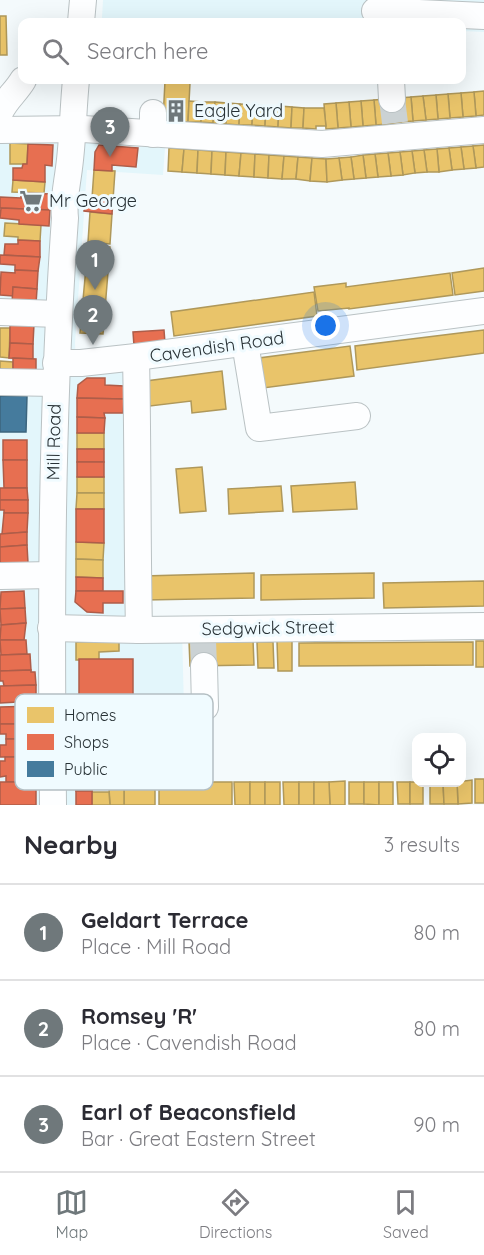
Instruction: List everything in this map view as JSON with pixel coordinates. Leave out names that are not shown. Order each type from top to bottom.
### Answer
[{"type":"street","points":[[81,18],[83,0]]},
{"type":"street","points":[[375,11],[484,16]]},
{"type":"street","points":[[0,112],[5,101],[16,92],[21,84]]},
{"type":"street","name":"Mill Road","points":[[52,694],[51,575],[58,314],[65,218],[63,204],[69,169],[76,84]]},
{"type":"street","points":[[0,130],[72,129],[153,123],[322,144],[393,110],[484,130]]},
{"type":"street","name":"Cavendish Road","points":[[0,382],[56,373],[81,363],[484,311]]},
{"type":"street","points":[[0,312],[58,314]]},
{"type":"street","points":[[245,343],[259,428],[357,416]]},
{"type":"street","points":[[136,357],[140,630]]},
{"type":"street","points":[[0,576],[51,575]]},
{"type":"street","name":"Sedgwick Street","points":[[51,628],[196,633],[484,627]]},
{"type":"street","points":[[204,666],[205,694]]},
{"type":"street","name":"Mill Road","points":[[53,790],[53,805]]},
{"type":"shaded area","points":[[103,0],[484,0],[484,32],[466,31],[466,18],[102,18]]},
{"type":"shaded area","points":[[0,141],[71,142],[165,148],[163,175],[87,170],[75,343],[76,364],[136,357],[139,629],[182,629],[184,694],[15,694],[15,790],[92,790],[92,805],[0,805],[0,382],[11,382],[13,360],[10,360],[11,313],[0,312]]},
{"type":"building: Homes","points":[[0,16],[6,16],[7,55],[0,55]]},
{"type":"building: Homes","name":"Eagle Yard","points":[[165,84],[190,84],[188,122],[163,120]]},
{"type":"building: Homes","points":[[484,91],[484,115],[476,116],[474,92]]},
{"type":"building: Homes","points":[[474,92],[476,116],[463,117],[461,93]]},
{"type":"building: Homes","points":[[461,93],[463,117],[450,118],[448,94]]},
{"type":"building: Homes","points":[[448,94],[450,118],[438,119],[436,95]]},
{"type":"building: Homes","points":[[436,95],[438,119],[426,120],[423,96]]},
{"type":"building: Homes","points":[[423,96],[426,120],[413,121],[411,97]]},
{"type":"building: Homes","points":[[411,97],[413,121],[401,122],[399,98]]},
{"type":"building: Homes","points":[[399,98],[401,122],[388,124],[386,99]]},
{"type":"building: Homes","points":[[386,99],[388,124],[376,125],[374,100]]},
{"type":"building: Homes","points":[[374,100],[376,125],[363,126],[361,101]]},
{"type":"building: Homes","points":[[189,101],[202,102],[201,122],[188,122]]},
{"type":"building: Homes","points":[[361,101],[363,126],[351,127],[349,102]]},
{"type":"building: Homes","points":[[202,102],[215,102],[213,123],[201,122]]},
{"type":"building: Homes","points":[[215,102],[227,103],[226,124],[213,123]]},
{"type":"building: Homes","points":[[349,102],[351,127],[338,128],[336,103]]},
{"type":"building: Homes","points":[[227,103],[240,104],[239,125],[226,124]]},
{"type":"building: Homes","points":[[336,103],[338,128],[326,129],[324,104]]},
{"type":"building: Homes","points":[[240,104],[253,105],[252,125],[239,125]]},
{"type":"building: Homes","points":[[253,105],[266,106],[265,126],[252,125]]},
{"type":"building: Homes","points":[[266,106],[279,106],[278,127],[265,126]]},
{"type":"building: Homes","points":[[279,106],[292,107],[291,128],[278,127]]},
{"type":"building: Homes","points":[[292,107],[304,108],[303,128],[291,128]]},
{"type":"building: Homes","points":[[304,108],[324,108],[326,126],[316,126],[316,129],[303,128]]},
{"type":"building: Homes","points":[[10,143],[28,144],[27,164],[10,164]]},
{"type":"building: Homes","points":[[484,145],[484,167],[476,168],[473,146]]},
{"type":"building: Homes","points":[[473,146],[476,168],[464,169],[461,147]]},
{"type":"building: Homes","points":[[461,147],[464,169],[452,170],[449,148]]},
{"type":"building: Homes","points":[[169,148],[184,149],[182,172],[168,171]]},
{"type":"building: Homes","points":[[449,148],[452,170],[439,172],[437,149]]},
{"type":"building: Homes","points":[[184,149],[198,150],[197,173],[182,172]]},
{"type":"building: Homes","points":[[437,149],[439,172],[427,172],[424,150]]},
{"type":"building: Homes","points":[[198,150],[212,151],[211,174],[197,173]]},
{"type":"building: Homes","points":[[424,150],[427,172],[415,173],[412,151]]},
{"type":"building: Homes","points":[[212,151],[226,152],[225,175],[211,174]]},
{"type":"building: Homes","points":[[412,151],[415,173],[403,175],[400,152]]},
{"type":"building: Homes","points":[[226,152],[241,153],[239,176],[225,175]]},
{"type":"building: Homes","points":[[400,152],[403,175],[391,176],[388,153]]},
{"type":"building: Homes","points":[[241,153],[255,154],[254,177],[239,176]]},
{"type":"building: Homes","points":[[388,153],[391,176],[378,177],[375,154]]},
{"type":"building: Homes","points":[[255,154],[269,155],[268,178],[254,177]]},
{"type":"building: Homes","points":[[375,154],[378,177],[366,178],[363,155]]},
{"type":"building: Homes","points":[[269,155],[284,156],[282,179],[268,178]]},
{"type":"building: Homes","points":[[363,155],[366,178],[354,179],[351,157]]},
{"type":"building: Homes","points":[[284,156],[298,157],[296,179],[282,179]]},
{"type":"building: Homes","points":[[298,157],[312,158],[310,181],[296,179]]},
{"type":"building: Homes","points":[[351,157],[354,179],[342,180],[339,158]]},
{"type":"building: Homes","points":[[312,158],[326,159],[327,182],[310,181]]},
{"type":"building: Homes","points":[[339,158],[342,180],[327,182],[326,159]]},
{"type":"building: Homes","points":[[94,170],[115,171],[113,200],[92,198]]},
{"type":"building: Homes","points":[[13,180],[45,182],[44,193],[12,192]]},
{"type":"building: Homes","points":[[90,212],[112,214],[110,244],[88,242]]},
{"type":"building: Homes","points":[[5,223],[41,225],[40,241],[18,240],[18,237],[4,236]]},
{"type":"building: Homes","points":[[88,245],[110,247],[103,334],[80,333]]},
{"type":"building: Homes","points":[[484,268],[484,291],[455,295],[452,273]]},
{"type":"building: Homes","points":[[450,273],[453,295],[318,311],[314,287],[346,283],[346,287]]},
{"type":"building: Homes","points":[[314,292],[317,316],[174,336],[171,312]]},
{"type":"building: Homes","points":[[0,328],[10,328],[9,358],[0,357]]},
{"type":"building: Homes","points":[[484,330],[484,353],[357,370],[355,346]]},
{"type":"building: Homes","points":[[350,346],[354,376],[263,388],[259,358]]},
{"type":"building: Homes","points":[[0,361],[13,362],[13,375],[0,375]]},
{"type":"building: Homes","points":[[222,371],[226,409],[192,413],[191,401],[150,406],[146,381]]},
{"type":"building: Homes","points":[[77,433],[104,433],[104,449],[77,449]]},
{"type":"building: Homes","points":[[202,467],[206,511],[180,513],[176,469]]},
{"type":"building: Homes","points":[[77,477],[104,477],[104,493],[77,493]]},
{"type":"building: Homes","points":[[355,482],[357,509],[293,512],[291,486]]},
{"type":"building: Homes","points":[[281,486],[283,511],[229,514],[228,489]]},
{"type":"building: Homes","points":[[77,493],[104,493],[104,509],[76,509]]},
{"type":"building: Homes","points":[[76,542],[104,543],[103,560],[76,559]]},
{"type":"building: Homes","points":[[76,559],[103,560],[103,578],[76,577]]},
{"type":"building: Homes","points":[[254,573],[254,598],[144,600],[143,576]]},
{"type":"building: Homes","points":[[374,573],[374,598],[261,600],[261,575]]},
{"type":"building: Homes","points":[[484,581],[484,606],[384,608],[383,583]]},
{"type":"building: Homes","points":[[253,640],[254,665],[190,666],[189,641]]},
{"type":"building: Homes","points":[[119,641],[119,651],[99,652],[99,660],[76,660],[76,642]]},
{"type":"building: Homes","points":[[277,641],[292,641],[292,671],[278,671]]},
{"type":"building: Homes","points":[[476,641],[484,641],[484,667],[476,667]]},
{"type":"building: Homes","points":[[257,642],[273,642],[274,668],[258,668]]},
{"type":"building: Homes","points":[[473,642],[473,665],[299,666],[299,643]]},
{"type":"building: Homes","points":[[475,779],[484,779],[484,803],[475,803]]},
{"type":"building: Homes","points":[[472,780],[472,803],[458,804],[457,787],[466,787],[466,781]]},
{"type":"building: Homes","points":[[345,781],[345,805],[330,805],[329,782]]},
{"type":"building: Homes","points":[[213,782],[232,782],[232,805],[159,805],[159,790],[213,790]]},
{"type":"building: Homes","points":[[234,782],[250,782],[250,805],[235,805]]},
{"type":"building: Homes","points":[[250,782],[265,782],[265,805],[250,805]]},
{"type":"building: Homes","points":[[265,782],[280,782],[280,805],[265,805]]},
{"type":"building: Homes","points":[[283,782],[299,782],[299,805],[284,805]]},
{"type":"building: Homes","points":[[299,782],[314,782],[314,805],[299,805]]},
{"type":"building: Homes","points":[[314,782],[329,782],[330,805],[314,805]]},
{"type":"building: Homes","points":[[349,782],[364,782],[364,804],[349,804]]},
{"type":"building: Homes","points":[[364,782],[379,782],[379,805],[364,804]]},
{"type":"building: Homes","points":[[379,782],[393,782],[393,805],[379,805]]},
{"type":"building: Homes","points":[[397,782],[410,782],[410,804],[398,804]]},
{"type":"building: Homes","points":[[410,782],[412,782],[412,787],[423,787],[423,804],[410,804]]},
{"type":"building: Homes","points":[[430,787],[443,787],[444,804],[430,804]]},
{"type":"building: Homes","points":[[443,787],[457,787],[458,804],[444,804]]},
{"type":"building: Homes","points":[[109,790],[124,790],[124,805],[110,805]]},
{"type":"building: Homes","points":[[124,790],[155,790],[155,805],[124,805]]},
{"type":"building: Homes","points":[[92,792],[109,792],[110,805],[92,805]]},
{"type":"building: Shops","points":[[28,144],[53,145],[52,166],[45,165],[45,182],[13,180],[13,168],[22,168],[23,164],[27,164]]},
{"type":"building: Shops","points":[[99,145],[138,148],[136,167],[112,165],[112,171],[94,170],[95,152]]},
{"type":"building: Shops","points":[[21,193],[51,194],[50,210],[0,208],[0,197],[21,198]]},
{"type":"building: Shops","points":[[85,197],[113,200],[112,214],[84,211]]},
{"type":"building: Shops","points":[[1,208],[50,210],[49,226],[19,224],[19,220],[0,218]]},
{"type":"building: Shops","points":[[18,240],[40,241],[40,257],[4,255],[5,244],[18,244]]},
{"type":"building: Shops","points":[[0,255],[40,257],[38,271],[15,270],[15,265],[0,264]]},
{"type":"building: Shops","points":[[15,270],[38,271],[37,289],[13,287],[13,296],[0,295],[1,272],[15,273]]},
{"type":"building: Shops","points":[[13,287],[37,289],[36,304],[12,303]]},
{"type":"building: Shops","points":[[10,324],[34,324],[33,344],[10,343]]},
{"type":"building: Shops","points":[[164,330],[165,343],[134,346],[133,332]]},
{"type":"building: Shops","points":[[10,343],[33,344],[33,359],[9,358]]},
{"type":"building: Shops","points":[[13,358],[36,359],[36,375],[13,375]]},
{"type":"building: Shops","points":[[87,378],[105,378],[105,385],[124,386],[124,399],[77,398],[78,385]]},
{"type":"building: Shops","points":[[77,398],[124,399],[123,413],[104,413],[105,418],[77,417]]},
{"type":"building: Shops","points":[[77,417],[105,418],[104,433],[77,433]]},
{"type":"building: Shops","points":[[3,440],[27,440],[27,460],[3,460]]},
{"type":"building: Shops","points":[[77,449],[104,449],[104,462],[77,462]]},
{"type":"building: Shops","points":[[3,460],[27,460],[27,488],[4,488]]},
{"type":"building: Shops","points":[[77,462],[104,462],[104,477],[77,477]]},
{"type":"building: Shops","points":[[0,488],[27,488],[28,500],[0,500]]},
{"type":"building: Shops","points":[[0,500],[28,500],[28,513],[4,513],[4,510],[0,510]]},
{"type":"building: Shops","points":[[76,509],[104,509],[104,543],[76,542]]},
{"type":"building: Shops","points":[[4,513],[28,513],[27,532],[2,534]]},
{"type":"building: Shops","points":[[27,532],[27,545],[0,547],[0,534]]},
{"type":"building: Shops","points":[[27,545],[28,563],[0,564],[0,547]]},
{"type":"building: Shops","points":[[76,577],[103,578],[103,591],[76,591]]},
{"type":"building: Shops","points":[[24,591],[25,608],[0,609],[1,592]]},
{"type":"building: Shops","points":[[76,591],[123,591],[123,603],[103,603],[103,613],[87,612],[75,602]]},
{"type":"building: Shops","points":[[25,608],[26,623],[1,625],[0,609]]},
{"type":"building: Shops","points":[[26,623],[24,640],[0,640],[1,625]]},
{"type":"building: Shops","points":[[0,640],[26,640],[27,654],[1,655]]},
{"type":"building: Shops","points":[[30,654],[31,670],[0,671],[0,655]]},
{"type":"building: Shops","points":[[79,659],[133,659],[133,694],[79,694]]},
{"type":"building: Shops","points":[[31,670],[35,672],[36,685],[4,686],[3,681],[0,681],[0,671]]},
{"type":"building: Shops","points":[[36,685],[36,694],[15,694],[15,702],[0,703],[0,686]]},
{"type":"building: Shops","points":[[0,707],[15,707],[15,724],[0,724]]},
{"type":"building: Shops","points":[[0,724],[15,724],[15,739],[6,739],[6,734],[0,734]]},
{"type":"building: Shops","points":[[6,739],[15,739],[15,757],[0,757],[0,745],[6,745]]},
{"type":"building: Shops","points":[[5,757],[15,757],[15,782],[6,782],[6,776],[0,777],[0,761],[5,761]]},
{"type":"building: Shops","points":[[0,782],[15,782],[15,790],[36,790],[36,805],[0,805]]},
{"type":"building: Shops","points":[[76,791],[92,791],[92,805],[76,805]]},
{"type":"building: Public","points":[[0,396],[27,396],[26,432],[0,432]]},
{"type":"tunnel","points":[[392,99],[395,123]]},
{"type":"tunnel","points":[[203,641],[204,666]]},
{"type":"place","name":"Eagle Yard","points":[[176,111]]},
{"type":"place","name":"Earl of Beaconsfield","points":[[110,157]]},
{"type":"place","name":"Mr George","points":[[31,201]]},
{"type":"place","name":"Geldart Terrace","points":[[95,290]]},
{"type":"place","name":"Romsey 'R'","points":[[93,345]]}]
